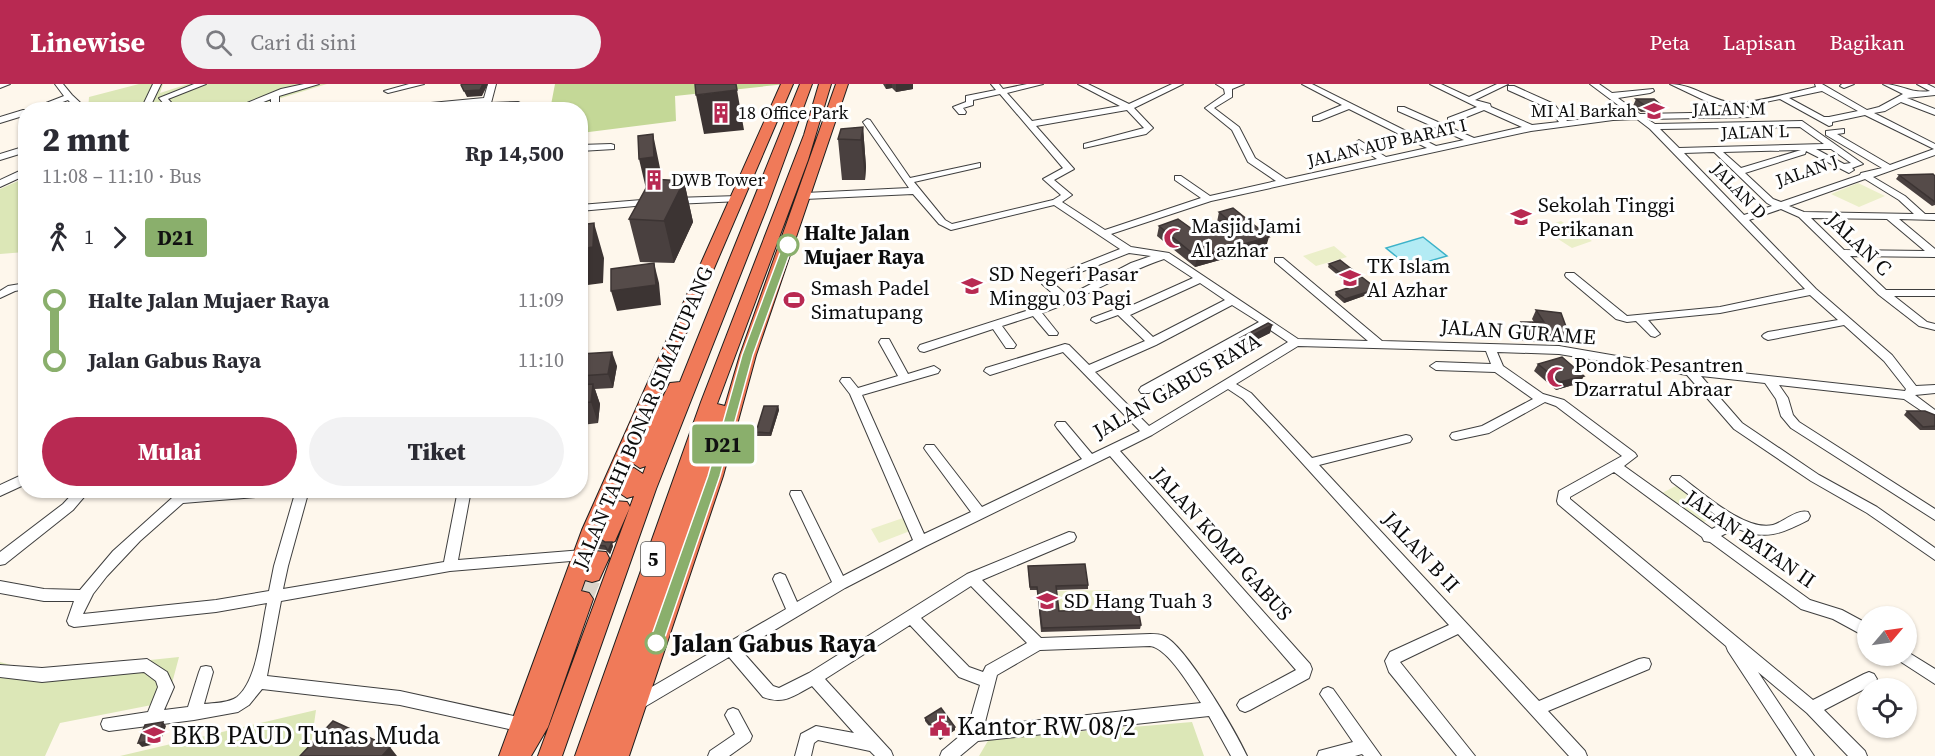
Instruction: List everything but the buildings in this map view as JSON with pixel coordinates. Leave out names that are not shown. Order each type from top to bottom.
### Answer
[{"type":"highway","name":"JALAN TAHI BONAR SIMATUPANG","points":[[512,756],[591,562],[628,441],[738,199],[786,84]]},
{"type":"highway","name":"5","points":[[550,756],[626,541],[806,84]]},
{"type":"highway","name":"5","points":[[587,756],[632,619],[743,310],[796,172],[825,84]]},
{"type":"highway","points":[[617,756],[714,476],[748,355],[842,84]]},
{"type":"highway","points":[[608,536],[719,290],[730,280]]},
{"type":"highway","points":[[610,756],[614,726],[702,468],[746,324],[743,310]]},
{"type":"highway","points":[[516,756],[536,727],[582,598]]},
{"type":"street","points":[[0,86],[6,84]]},
{"type":"street","points":[[59,84],[75,102]]},
{"type":"street","points":[[148,102],[157,84]]},
{"type":"street","points":[[167,102],[163,98],[202,84]]},
{"type":"street","points":[[254,102],[275,94],[315,84]]},
{"type":"street","points":[[388,91],[420,84]]},
{"type":"street","points":[[487,102],[492,84]]},
{"type":"street","points":[[867,122],[915,191],[942,222],[951,227],[1056,202],[1067,196],[1048,179],[1068,169],[995,84]]},
{"type":"street","points":[[962,112],[957,107],[970,103],[969,98],[1040,84]]},
{"type":"street","points":[[1030,124],[1129,107],[1179,84]]},
{"type":"street","points":[[1224,86],[1240,84]]},
{"type":"street","points":[[1306,84],[1435,149]]},
{"type":"street","name":"JALAN D","points":[[1594,84],[1653,127],[1678,151],[1744,217],[1812,291],[1888,358],[1910,392],[1935,416]]},
{"type":"street","points":[[1674,84],[1719,104],[1740,106],[1783,98],[1821,86],[1867,113],[1935,147]]},
{"type":"street","points":[[1887,84],[1935,112]]},
{"type":"street","points":[[1921,84],[1935,92]]},
{"type":"street","points":[[1087,146],[1147,131],[1149,128],[1146,122],[1129,107],[1089,85]]},
{"type":"street","points":[[1438,85],[1531,128]]},
{"type":"street","points":[[1470,99],[1504,85],[1551,106],[1565,123]]},
{"type":"street","name":"JALAN AUP BARAT I","points":[[1224,86],[1229,95],[1209,108],[1236,129],[1251,160],[1285,183],[1531,128],[1639,116],[1751,114],[1740,106]]},
{"type":"street","points":[[400,102],[403,88]]},
{"type":"street","points":[[1611,96],[1650,92]]},
{"type":"street","points":[[1822,119],[1867,113],[1906,97],[1919,97],[1935,92]]},
{"type":"street","points":[[275,94],[275,102]]},
{"type":"street","points":[[55,102],[69,97]]},
{"type":"street","points":[[1783,98],[1841,130],[1829,134],[1887,167]]},
{"type":"street","points":[[1316,119],[1346,108],[1346,105]]},
{"type":"street","points":[[1451,120],[1487,106]]},
{"type":"street","points":[[1401,109],[1471,140]]},
{"type":"street","points":[[0,120],[18,114]]},
{"type":"street","name":"JALAN M","points":[[1653,127],[1805,125],[1832,146]]},
{"type":"street","points":[[1359,143],[1386,161]]},
{"type":"street","points":[[0,149],[18,144]]},
{"type":"street","points":[[1832,146],[1859,164],[1843,167]]},
{"type":"street","name":"JALAN L","points":[[1678,151],[1832,146]]},
{"type":"street","points":[[588,148],[611,147]]},
{"type":"street","points":[[1739,172],[1807,148],[1902,198],[1923,217]]},
{"type":"street","points":[[1716,150],[1773,203]]},
{"type":"street","points":[[0,157],[18,151]]},
{"type":"street","name":"JALAN J","points":[[1744,217],[1773,203],[1935,152]]},
{"type":"street","points":[[908,181],[977,165]]},
{"type":"street","points":[[0,184],[18,177]]},
{"type":"street","points":[[1178,178],[1208,199]]},
{"type":"street","points":[[1103,234],[1208,199],[1285,183]]},
{"type":"street","points":[[805,196],[915,191]]},
{"type":"street","points":[[588,208],[738,199]]},
{"type":"street","points":[[1056,202],[1128,250],[1165,255],[1296,342]]},
{"type":"street","name":"JALAN C","points":[[1773,203],[1802,215],[1883,293],[1926,326],[1935,327]]},
{"type":"street","points":[[1802,215],[1935,217]]},
{"type":"street","points":[[1889,216],[1935,254]]},
{"type":"street","points":[[1067,301],[1047,284],[1048,280],[1128,250]]},
{"type":"street","points":[[1842,253],[1935,254]]},
{"type":"street","points":[[924,348],[1067,301],[1135,265],[1165,255]]},
{"type":"street","points":[[1279,261],[1379,344]]},
{"type":"street","points":[[1570,275],[1620,317],[1639,318],[1720,310],[1812,291]]},
{"type":"street","points":[[1125,313],[1200,279]]},
{"type":"street","points":[[0,295],[18,287]]},
{"type":"street","points":[[1883,293],[1935,293]]},
{"type":"street","points":[[1086,371],[1152,342],[1233,300]]},
{"type":"street","points":[[1096,320],[1117,311],[1125,313],[1152,342]]},
{"type":"street","points":[[1036,312],[1053,333]]},
{"type":"street","points":[[1639,318],[1655,334]]},
{"type":"street","points":[[1768,336],[1848,321]]},
{"type":"street","points":[[1145,390],[1265,323]]},
{"type":"street","points":[[996,325],[1010,345]]},
{"type":"street","points":[[885,342],[905,378]]},
{"type":"street","name":"JALAN GABUS RAYA","points":[[635,705],[736,655],[794,610],[840,584],[1090,460],[1116,454],[1296,342]]},
{"type":"street","name":"JALAN GURAME","points":[[1296,342],[1379,344],[1494,357],[1559,350],[1691,373],[1770,382],[1910,392],[1935,389]]},
{"type":"street","points":[[990,371],[1068,352],[1149,432]]},
{"type":"street","points":[[1436,366],[1494,357],[1541,399],[1558,401],[1631,456],[1564,494],[1563,501],[1812,708],[1859,756]]},
{"type":"street","points":[[855,393],[934,370]]},
{"type":"street","points":[[1691,373],[1738,426],[1815,478],[1872,510],[1935,555]]},
{"type":"street","points":[[846,381],[855,393],[921,542]]},
{"type":"street","points":[[1770,382],[1795,425],[1935,515]]},
{"type":"street","name":"JALAN B II","points":[[1228,384],[1247,396],[1579,756]]},
{"type":"street","points":[[1456,436],[1485,430],[1541,399]]},
{"type":"street","points":[[1061,425],[1090,460]]},
{"type":"street","points":[[1308,463],[1406,439]]},
{"type":"street","points":[[930,448],[980,514]]},
{"type":"street","name":"JALAN KOMP GABUS","points":[[1116,454],[1302,666],[1304,673],[1245,705]]},
{"type":"street","name":"JALAN BATAN II","points":[[1615,466],[1709,537],[1806,605],[1837,614],[1857,626]]},
{"type":"street","points":[[1676,479],[1735,522],[1752,530],[1773,532],[1803,516]]},
{"type":"street","points":[[0,491],[18,482]]},
{"type":"street","points":[[796,494],[840,584]]},
{"type":"street","points":[[0,560],[76,498]]},
{"type":"street","points":[[172,498],[109,563],[86,596],[74,619],[76,621],[216,606],[450,566],[591,562]]},
{"type":"street","points":[[109,724],[238,705],[258,682],[275,596],[301,498]]},
{"type":"street","points":[[450,566],[463,498]]},
{"type":"street","points":[[1709,537],[1735,522]]},
{"type":"street","points":[[736,655],[773,695],[787,692],[972,578],[1069,537]]},
{"type":"street","points":[[972,578],[1038,644]]},
{"type":"street","points":[[780,579],[794,610]]},
{"type":"street","points":[[0,587],[44,595],[86,596]]},
{"type":"street","points":[[910,616],[964,672],[976,678],[987,679]]},
{"type":"street","points":[[1461,626],[1395,656],[1392,661],[1394,667],[1467,756]]},
{"type":"street","points":[[1724,633],[1806,756]]},
{"type":"street","points":[[974,734],[991,671],[1038,644],[1161,641],[1213,709],[1239,756]]},
{"type":"street","points":[[1537,709],[1644,664]]},
{"type":"street","points":[[0,671],[42,675],[147,665],[162,677],[166,687],[153,718]]},
{"type":"street","points":[[1917,665],[1935,677]]},
{"type":"street","points":[[194,713],[206,672]]},
{"type":"street","points":[[813,678],[880,750]]},
{"type":"street","points":[[258,682],[400,698],[523,725]]},
{"type":"street","points":[[1812,708],[1857,685]]},
{"type":"street","points":[[1325,756],[1369,751],[1328,694]]},
{"type":"street","points":[[948,756],[974,734],[1213,709]]},
{"type":"street","points":[[716,756],[744,736],[733,715]]},
{"type":"street","points":[[803,756],[807,739],[816,733],[880,750]]},
{"type":"green space","points":[[139,84],[163,84],[160,93],[188,84],[327,84],[268,102],[89,102],[89,97]]},
{"type":"green space","points":[[555,84],[786,84],[675,96],[676,121],[588,132],[588,102],[552,102]]},
{"type":"green space","points":[[18,181],[18,253],[0,254],[0,189]]},
{"type":"green space","points":[[1858,183],[1885,196],[1859,207],[1831,194]]},
{"type":"green space","points":[[1561,221],[1592,241],[1572,248],[1541,228]]},
{"type":"green space","points":[[1334,246],[1347,257],[1316,266],[1303,256]]},
{"type":"green space","points":[[1680,484],[1720,514],[1702,523],[1662,493]]},
{"type":"green space","points":[[903,518],[910,531],[879,543],[871,529]]},
{"type":"green space","points":[[1111,590],[1115,612],[1060,613],[1057,591]]},
{"type":"green space","points":[[179,657],[167,702],[60,723],[45,756],[0,756],[0,662],[35,672]]},
{"type":"green space","points":[[316,710],[310,752],[307,756],[120,756]]},
{"type":"green space","points":[[1192,722],[1204,756],[979,756],[989,739]]},
{"type":"water","points":[[1423,237],[1447,256],[1409,267],[1386,248]]},
{"type":"tunnel","points":[[582,599],[592,574]]},
{"type":"bus line","name":"D21","points":[[656,643],[714,476],[748,355],[788,245]]},
{"type":"place","name":"MI Al Barkah","points":[[1654,111]]},
{"type":"place","name":"18 Office Park","points":[[721,113]]},
{"type":"place","name":"DWB Tower","points":[[654,180]]},
{"type":"place","name":"Sekolah Tinggi Perikanan","points":[[1521,217]]},
{"type":"place","name":"Masjid Jami Al azhar","points":[[1174,238]]},
{"type":"place","name":"Halte Jalan Mujaer Raya","points":[[788,245]]},
{"type":"place","name":"TK Islam Al Azhar","points":[[1350,278]]},
{"type":"place","name":"SD Negeri Pasar Minggu 03 Pagi","points":[[972,286]]},
{"type":"place","name":"Smash Padel Simatupang","points":[[794,300]]},
{"type":"place","name":"Pondok Pesantren Dzarratul Abraar","points":[[1557,377]]},
{"type":"place","name":"SD Hang Tuah 3","points":[[1047,601]]},
{"type":"place","name":"Jalan Gabus Raya","points":[[656,643]]},
{"type":"place","name":"Kantor RW 08/2","points":[[940,726]]},
{"type":"place","name":"BKB PAUD Tunas Muda","points":[[154,735]]}]
